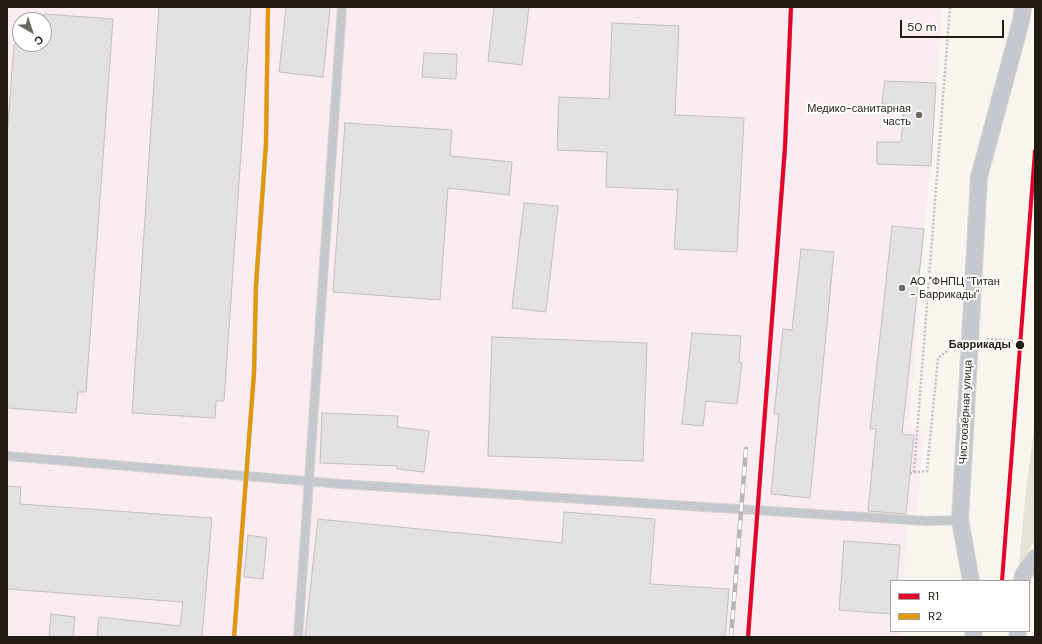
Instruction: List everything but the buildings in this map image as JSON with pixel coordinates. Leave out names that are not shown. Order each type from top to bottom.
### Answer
[{"type":"street","name":"Чистоозёрная улица","points":[[971,580],[960,520],[979,177],[1021,21],[1023,7]]},
{"type":"street","points":[[1022,580],[1023,575],[1035,558]]},
{"type":"lane","points":[[298,637],[342,7]]},
{"type":"lane","points":[[7,456],[309,481],[927,521],[960,520]]},
{"type":"path","points":[[914,472],[950,7]]},
{"type":"path","points":[[987,338],[1013,341]]},
{"type":"path","points":[[910,473],[927,470],[938,358],[953,346]]},
{"type":"shaded area","points":[[7,7],[942,7],[931,166],[924,229],[909,425],[924,432],[917,512],[908,511],[903,580],[890,580],[890,632],[899,632],[898,637],[7,637]]},
{"type":"shaded area","points":[[1035,423],[1035,540],[1019,566],[1026,489]]},
{"type":"railway","points":[[234,637],[254,373],[256,285],[266,143],[268,7]]},
{"type":"railway","points":[[748,637],[785,147],[791,7]]},
{"type":"railway","points":[[731,637],[746,449]]},
{"type":"transit line","name":"R2","points":[[234,637],[254,373],[256,285],[266,143],[268,7]]},
{"type":"transit line","name":"R1","points":[[748,637],[785,147],[791,7]]},
{"type":"transit line","name":"R1","points":[[1002,580],[1035,151]]},
{"type":"place","name":"Медико-санитарная часть","points":[[919,115]]},
{"type":"place","name":"АО \"ФНПЦ \"Титан - Баррикады\"","points":[[902,288]]},
{"type":"place","name":"Баррикады","points":[[1020,345]]}]
